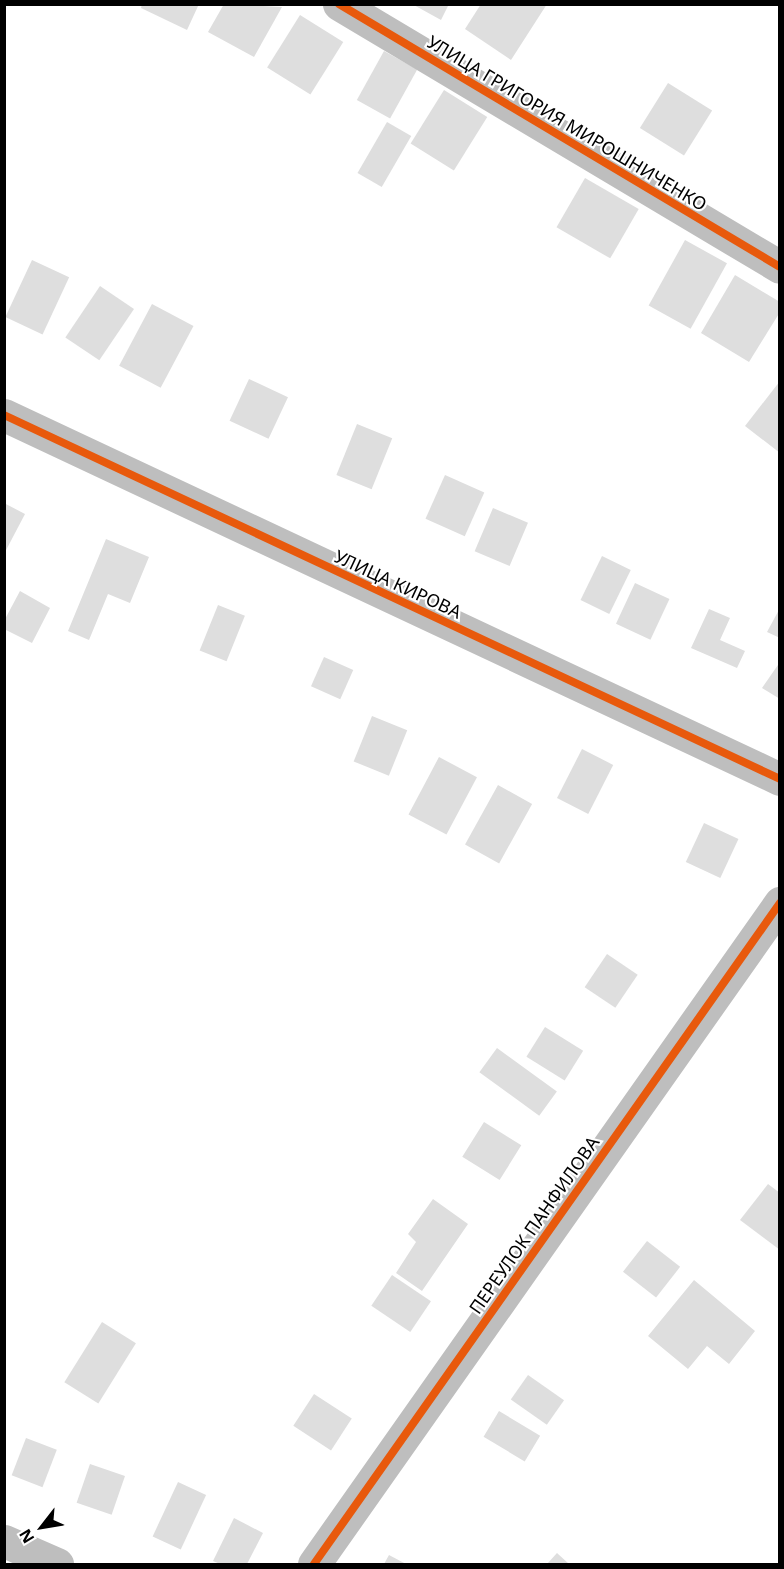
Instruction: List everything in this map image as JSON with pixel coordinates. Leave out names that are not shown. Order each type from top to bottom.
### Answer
[{"type":"street","name":"УЛИЦА ГРИГОРИЯ МИРОШНИЧЕНКО","points":[[339,4],[780,267]]},
{"type":"street","name":"УЛИЦА КИРОВА","points":[[4,415],[780,779]]},
{"type":"street","name":"ПЕРЕУЛОК ПАНФИЛОВА","points":[[314,1564],[780,903]]},
{"type":"street","points":[[4,1540],[57,1564]]},
{"type":"building","points":[[142,4],[199,4],[187,30],[141,8]]},
{"type":"building","points":[[224,4],[282,7],[254,57],[208,32]]},
{"type":"building","points":[[412,4],[449,4],[441,20]]},
{"type":"building","points":[[481,4],[547,4],[511,60],[465,29]]},
{"type":"building","points":[[300,15],[343,42],[310,95],[267,68]]},
{"type":"building","points":[[384,51],[417,69],[390,118],[357,100]]},
{"type":"building","points":[[668,83],[712,111],[684,156],[640,128]]},
{"type":"building","points":[[444,90],[487,117],[454,170],[411,143]]},
{"type":"building","points":[[387,122],[411,136],[382,187],[358,173]]},
{"type":"building","points":[[585,178],[639,209],[610,258],[556,227]]},
{"type":"building","points":[[685,240],[727,263],[691,329],[649,306]]},
{"type":"building","points":[[32,260],[69,277],[43,334],[5,317]]},
{"type":"building","points":[[735,275],[780,302],[780,312],[749,362],[701,333]]},
{"type":"building","points":[[100,286],[134,309],[99,360],[65,337]]},
{"type":"building","points":[[152,304],[193,326],[161,388],[119,366]]},
{"type":"building","points":[[249,379],[288,397],[269,439],[230,421]]},
{"type":"building","points":[[780,381],[780,453],[745,426]]},
{"type":"building","points":[[357,424],[392,438],[372,489],[336,475]]},
{"type":"building","points":[[445,475],[484,492],[465,536],[425,519]]},
{"type":"building","points":[[4,503],[25,514],[4,554]]},
{"type":"building","points":[[493,508],[528,523],[510,566],[475,551]]},
{"type":"building","points":[[106,539],[149,557],[130,603],[108,594],[89,640],[68,631]]},
{"type":"building","points":[[602,556],[631,570],[609,614],[581,600]]},
{"type":"building","points":[[635,583],[669,599],[650,640],[616,624]]},
{"type":"building","points":[[20,591],[50,608],[32,643],[4,629],[4,621]]},
{"type":"building","points":[[218,605],[245,616],[227,661],[200,650]]},
{"type":"building","points":[[780,608],[780,638],[767,632]]},
{"type":"building","points":[[709,609],[730,618],[720,640],[745,651],[737,668],[691,648]]},
{"type":"building","points":[[324,657],[353,670],[340,699],[311,686]]},
{"type":"building","points":[[780,662],[780,699],[762,688]]},
{"type":"building","points":[[372,716],[407,730],[389,776],[354,761]]},
{"type":"building","points":[[582,749],[613,765],[588,814],[557,798]]},
{"type":"building","points":[[439,757],[477,777],[446,835],[408,814]]},
{"type":"building","points":[[498,785],[532,804],[499,863],[465,844]]},
{"type":"building","points":[[704,823],[738,839],[720,878],[686,862]]},
{"type":"building","points":[[607,954],[638,975],[615,1008],[585,987]]},
{"type":"building","points":[[545,1027],[583,1051],[565,1081],[526,1057]]},
{"type":"building","points":[[497,1048],[557,1091],[539,1116],[479,1072]]},
{"type":"building","points":[[484,1122],[521,1145],[500,1180],[462,1157]]},
{"type":"building","points":[[768,1184],[780,1193],[780,1250],[740,1220]]},
{"type":"building","points":[[433,1199],[468,1224],[422,1291],[396,1273],[416,1242],[408,1234]]},
{"type":"building","points":[[647,1241],[680,1267],[656,1298],[623,1272]]},
{"type":"building","points":[[392,1275],[431,1301],[410,1332],[371,1306]]},
{"type":"building","points":[[694,1280],[755,1331],[729,1364],[707,1346],[688,1369],[648,1336]]},
{"type":"building","points":[[102,1322],[136,1343],[98,1403],[64,1382]]},
{"type":"building","points":[[528,1375],[564,1400],[547,1425],[511,1400]]},
{"type":"building","points":[[314,1394],[352,1419],[331,1450],[293,1426]]},
{"type":"building","points":[[499,1411],[540,1436],[525,1461],[484,1437]]},
{"type":"building","points":[[26,1438],[57,1450],[42,1487],[12,1475]]},
{"type":"building","points":[[90,1464],[125,1476],[112,1515],[77,1503]]},
{"type":"building","points":[[178,1482],[206,1495],[181,1549],[153,1536]]},
{"type":"building","points":[[234,1518],[263,1533],[247,1564],[220,1564],[213,1561]]},
{"type":"building","points":[[557,1553],[569,1564],[547,1564]]},
{"type":"building","points":[[389,1555],[406,1564],[384,1564]]},
{"type":"cycle path","points":[[339,4],[780,267]]},
{"type":"cycle path","points":[[4,415],[780,779]]},
{"type":"cycle path","points":[[314,1564],[780,903]]}]
